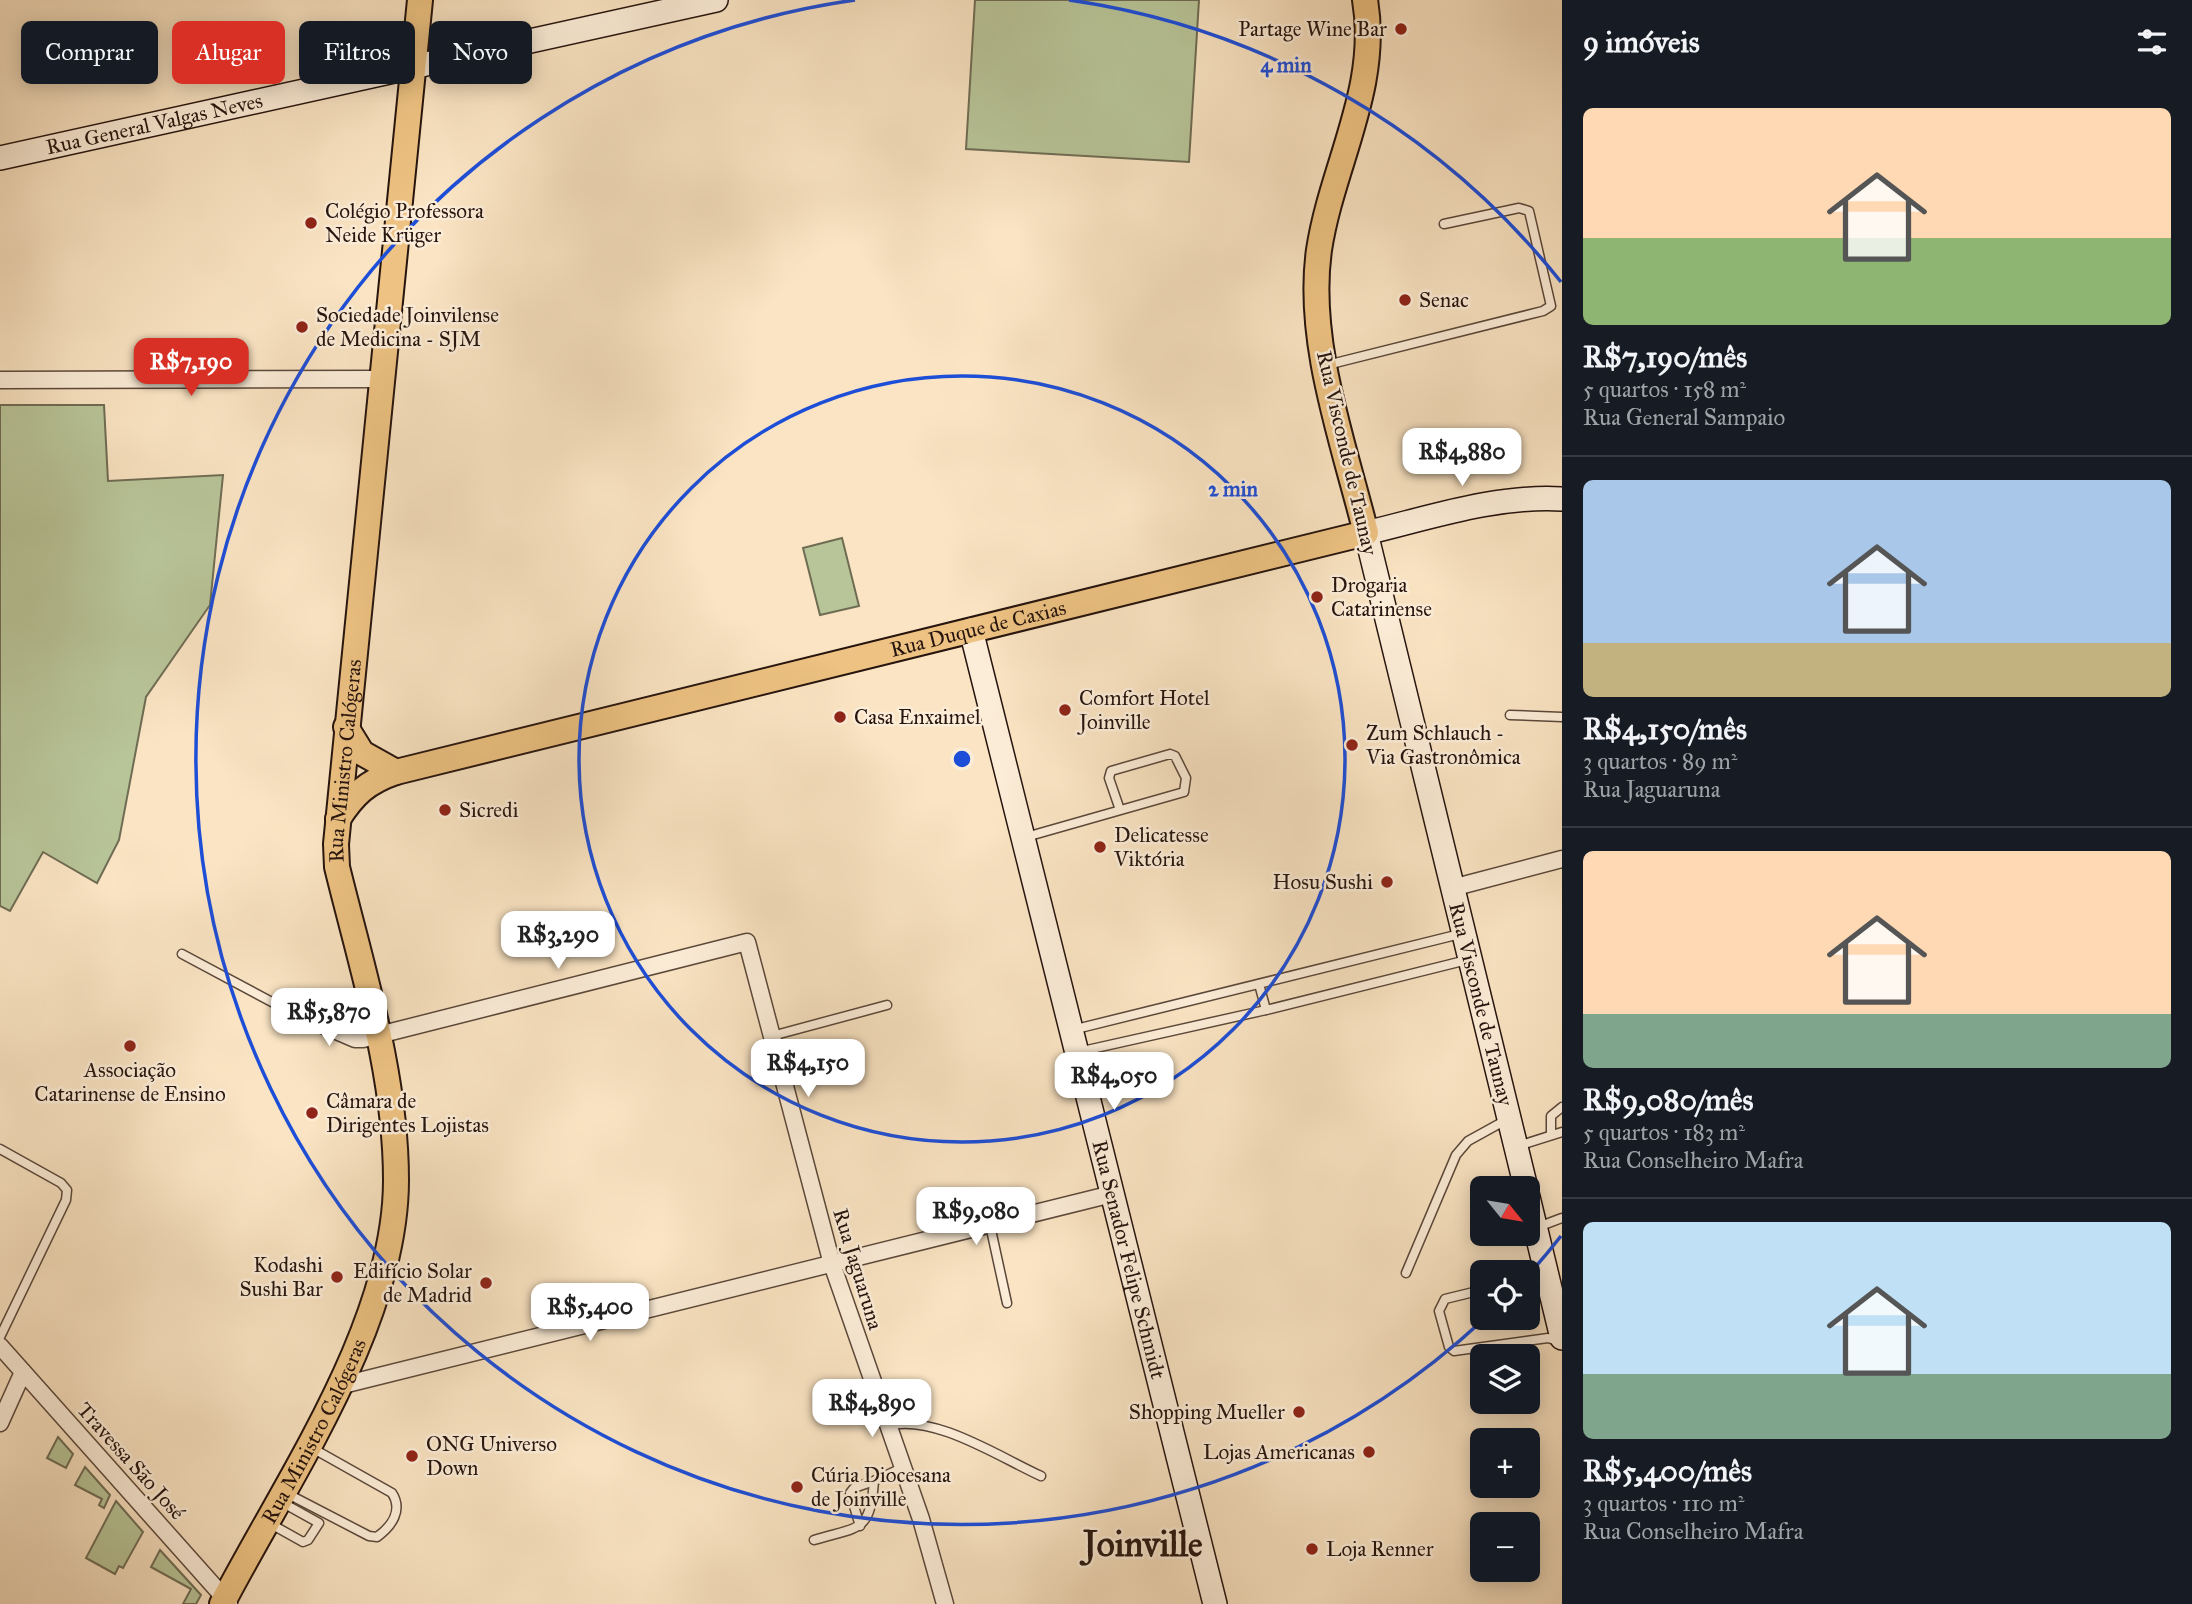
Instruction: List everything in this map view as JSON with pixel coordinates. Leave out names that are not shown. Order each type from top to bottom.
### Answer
[{"type":"main road","name":"Rua Ministro Calógeras","points":[[415,56],[420,0]]},
{"type":"main road","name":"Rua General Valgas Neves","points":[[415,67],[716,0]]},
{"type":"main road","name":"Rua Visconde de Taunay","points":[[1365,0],[1368,32],[1365,78],[1323,228],[1315,305],[1325,365],[1523,1176]]},
{"type":"main road","name":"Rua General Valgas Neves","points":[[0,158],[337,84]]},
{"type":"main road","name":"Rua Ministro Calógeras","points":[[226,1602],[338,1386],[378,1292],[393,1223],[395,1140],[377,1036],[337,867],[346,727],[412,84]]},
{"type":"main road","name":"Rua Duque de Caxias","points":[[338,819],[356,793],[368,783],[396,772],[1366,533],[1496,503],[1562,499]]},
{"type":"main road","name":"Rua Senador Felipe Schmidt","points":[[971,631],[1215,1604]]},
{"type":"main road","points":[[346,727],[362,753],[396,772]]},
{"type":"main road","points":[[1539,1246],[1562,1340]]},
{"type":"street","points":[[0,380],[382,379]]},
{"type":"street","points":[[1452,888],[1562,859]]},
{"type":"street","name":"Rua Jaguaruna","points":[[377,1036],[747,942],[832,1264],[921,1519],[945,1604]]},
{"type":"street","points":[[285,1009],[355,1040],[377,1036]]},
{"type":"street","points":[[338,1386],[1112,1195]]},
{"type":"street","name":"Travessa São José","points":[[0,1346],[226,1602]]},
{"type":"street","points":[[0,1423],[23,1372]]},
{"type":"lane","points":[[1325,365],[1543,311],[1551,306],[1529,211],[1519,208],[1444,224]]},
{"type":"lane","points":[[1510,715],[1562,717]]},
{"type":"lane","points":[[1023,837],[1120,810],[1184,792],[1186,778],[1175,756],[1170,754],[1111,771],[1109,778],[1120,810]]},
{"type":"lane","points":[[1074,1041],[1259,984],[1463,933]]},
{"type":"lane","points":[[182,954],[285,1009]]},
{"type":"lane","points":[[1074,1041],[1266,1010],[1470,959]]},
{"type":"lane","points":[[1259,984],[1266,1010]]},
{"type":"lane","points":[[772,1036],[887,1005]]},
{"type":"lane","points":[[1551,1135],[1551,1116],[1562,1107]]},
{"type":"lane","points":[[1406,1273],[1456,1156],[1468,1141],[1509,1119]]},
{"type":"lane","points":[[1516,1147],[1562,1132]]},
{"type":"lane","points":[[0,1150],[61,1183],[67,1190],[66,1200],[0,1336]]},
{"type":"lane","points":[[1540,1226],[1562,1218]]},
{"type":"lane","points":[[990,1225],[1007,1303]]},
{"type":"lane","points":[[1470,1293],[1445,1299],[1439,1311],[1449,1347],[1454,1350],[1548,1338],[1562,1340]]},
{"type":"lane","points":[[887,1426],[905,1421],[930,1425],[1041,1476]]},
{"type":"lane","points":[[276,1505],[369,1536],[377,1536],[393,1522],[398,1510],[397,1500],[392,1493],[308,1446]]},
{"type":"lane","points":[[860,1527],[850,1493],[854,1488],[902,1468]]},
{"type":"lane","points":[[814,1540],[860,1527],[871,1513],[874,1481]]},
{"type":"lane","points":[[276,1505],[306,1542],[321,1519]]},
{"type":"green space","points":[[975,0],[1199,0],[1189,162],[966,149]]},
{"type":"green space","points":[[0,405],[104,405],[108,481],[223,475],[210,605],[146,697],[119,840],[97,883],[43,852],[10,911],[0,906]]},
{"type":"green space","points":[[842,538],[859,606],[820,615],[803,548]]},
{"type":"green space","points":[[58,1437],[73,1454],[66,1468],[47,1458]]},
{"type":"green space","points":[[85,1467],[110,1495],[104,1508],[99,1505],[102,1499],[75,1485]]},
{"type":"green space","points":[[116,1501],[143,1532],[123,1568],[119,1566],[115,1574],[86,1558]]},
{"type":"green space","points":[[160,1550],[201,1595],[196,1604],[183,1604],[191,1589],[151,1567]]},
{"type":"place","name":"Partage Wine Bar","points":[[1401,29]]},
{"type":"place","name":"Colégio Professora Neide Krüger","points":[[311,223]]},
{"type":"place","name":"Senac","points":[[1405,300]]},
{"type":"place","name":"Sociedade Joinvilense de Medicina - SJM","points":[[302,327]]},
{"type":"place","name":"Drogaria Catarinense","points":[[1317,597]]},
{"type":"place","name":"Comfort Hotel Joinville","points":[[1065,710]]},
{"type":"place","name":"Casa Enxaimel","points":[[840,717]]},
{"type":"place","name":"Zum Schlauch - Via Gastronômica","points":[[1352,745]]},
{"type":"place","name":"Sicredi","points":[[445,810]]},
{"type":"place","name":"Delicatesse Viktória","points":[[1100,847]]},
{"type":"place","name":"Hosu Sushi","points":[[1387,882]]},
{"type":"place","name":"Associação Catarinense de Ensino","points":[[130,1046]]},
{"type":"place","name":"Câmara de Dirigentes Lojistas","points":[[312,1113]]},
{"type":"place","name":"Kodashi Sushi Bar","points":[[337,1277]]},
{"type":"place","name":"Edifício Solar de Madrid","points":[[486,1283]]},
{"type":"place","name":"Shopping Mueller","points":[[1299,1412]]},
{"type":"place","name":"Lojas Americanas","points":[[1369,1452]]},
{"type":"place","name":"ONG Universo Down","points":[[412,1456]]},
{"type":"place","name":"Cúria Diocesana de Joinville","points":[[797,1487]]},
{"type":"place","name":"Loja Renner","points":[[1312,1549]]},
{"type":"district","name":"Joinville","points":[[1143,1544]]}]
